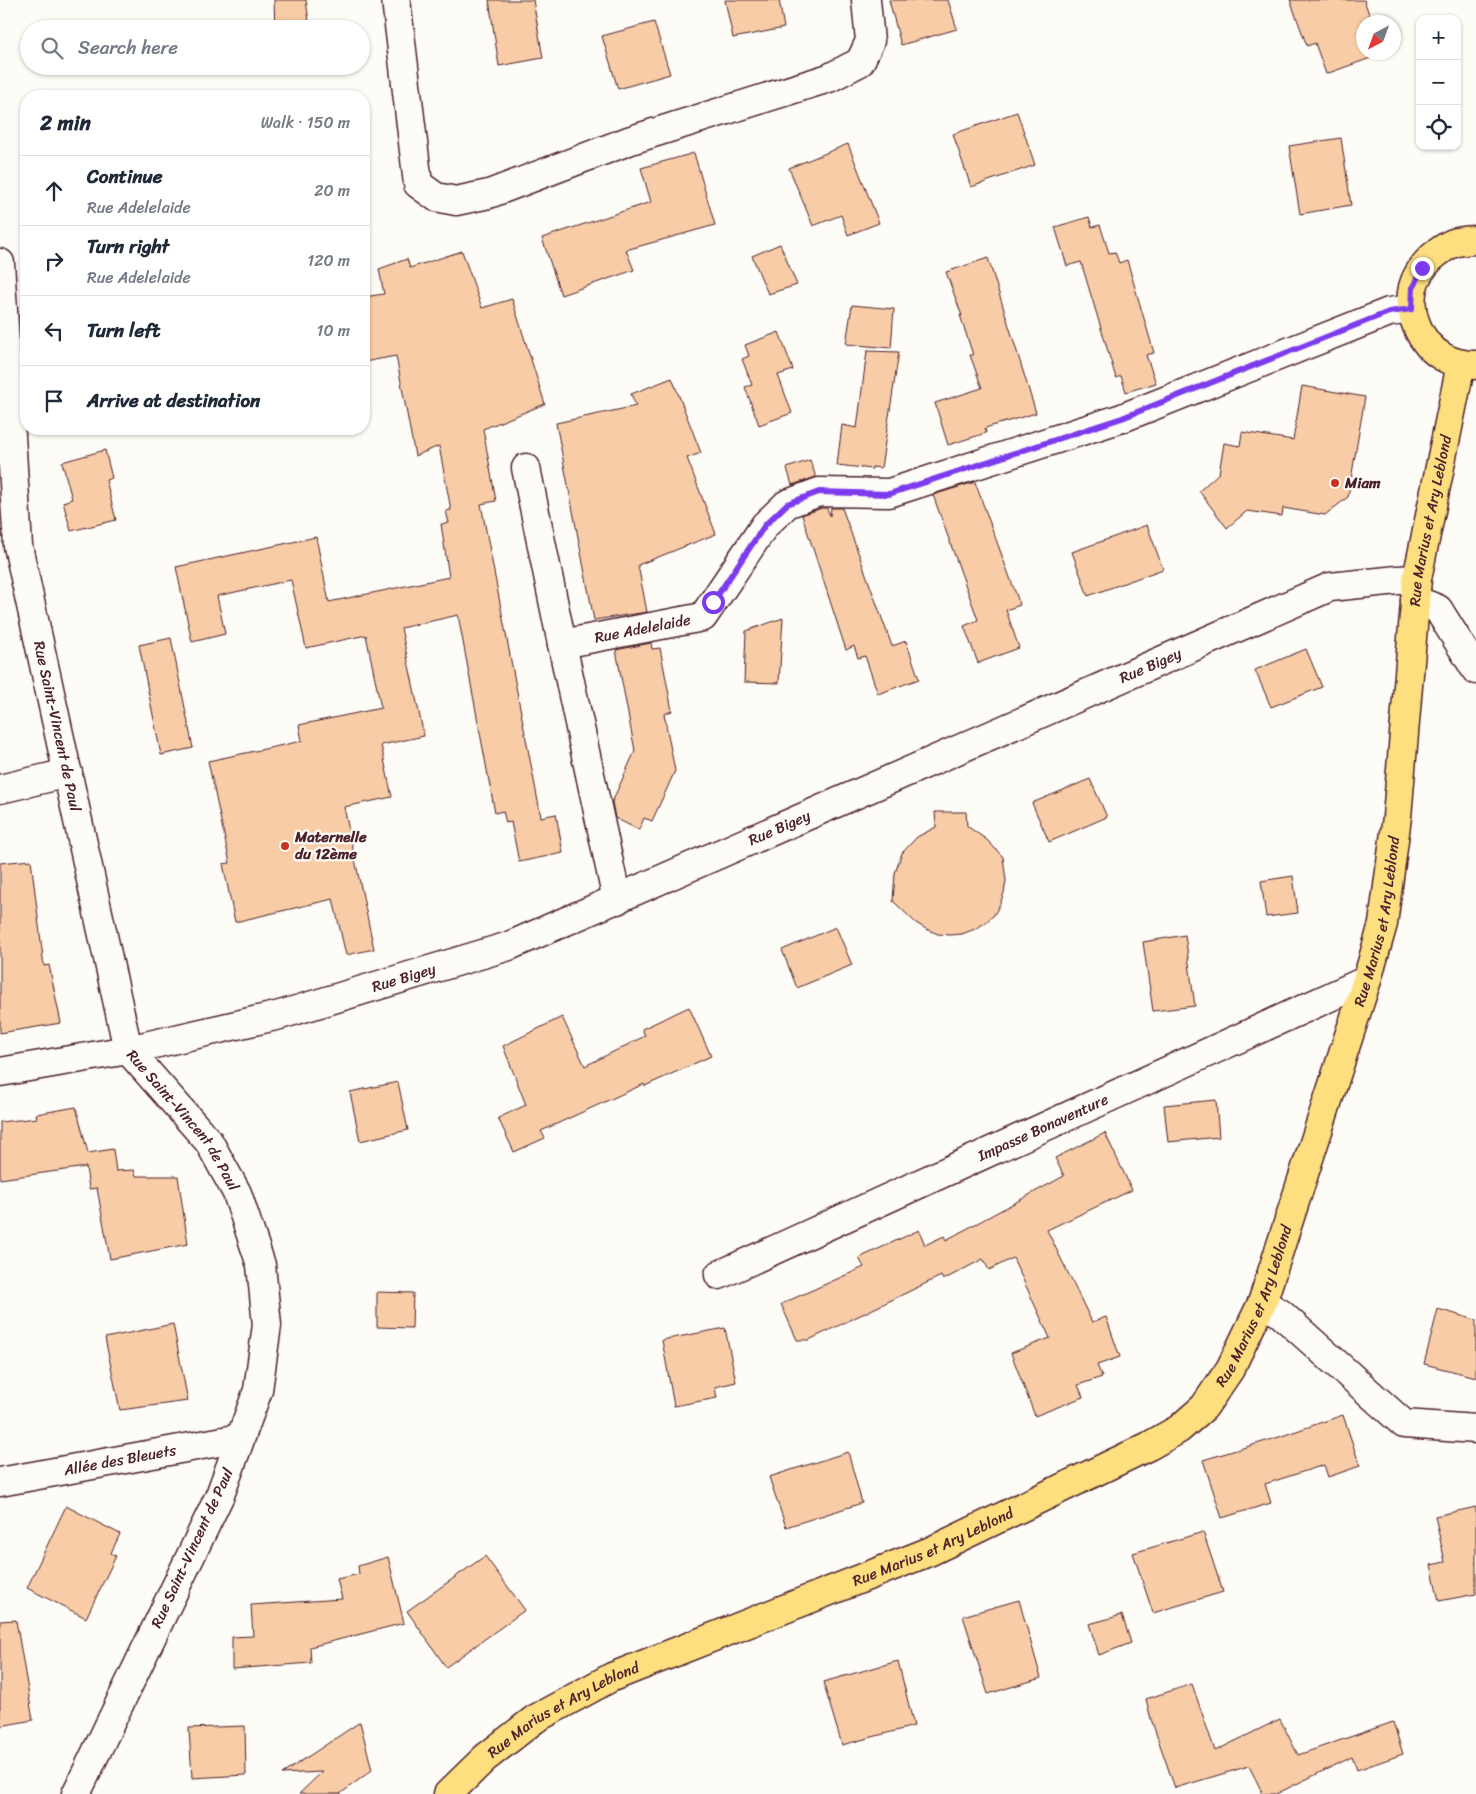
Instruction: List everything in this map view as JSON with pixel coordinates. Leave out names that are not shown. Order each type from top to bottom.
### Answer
[{"type":"main road","points":[[1469,365],[1443,357],[1427,345],[1417,328],[1412,309],[1413,287],[1422,268],[1437,252],[1455,242],[1476,240]]},
{"type":"main road","name":"Rue Marius et Ary Leblond","points":[[448,1794],[485,1758],[535,1719],[612,1677],[931,1551],[1149,1446],[1179,1429],[1204,1407],[1230,1369],[1262,1303],[1367,980],[1383,924],[1397,817],[1416,590],[1469,365]]},
{"type":"street","points":[[396,0],[418,184],[436,197],[456,201],[489,194],[631,140],[830,78],[860,62],[870,41],[866,0]]},
{"type":"street","name":"Rue Saint-Vincent de Paul","points":[[0,264],[5,446],[18,546],[128,1050],[209,1142],[237,1193],[261,1264],[267,1325],[258,1390],[220,1495],[76,1794]]},
{"type":"street","name":"Rue Adelelaide","points":[[562,644],[703,617],[765,525],[787,504],[819,492],[889,494],[1122,418],[1389,312],[1412,309]]},
{"type":"street","points":[[526,468],[617,900]]},
{"type":"street","name":"Rue Bigey","points":[[0,1072],[128,1050],[280,1015],[509,946],[1330,587],[1398,580],[1416,590]]},
{"type":"street","points":[[1416,590],[1438,609],[1476,670]]},
{"type":"street","points":[[0,789],[68,773]]},
{"type":"street","name":"Impasse Bonaventure","points":[[719,1275],[1367,980]]},
{"type":"street","points":[[1262,1303],[1280,1313],[1404,1424],[1476,1429]]},
{"type":"street","name":"Allée des Bleuets","points":[[0,1482],[240,1438]]},
{"type":"building","points":[[274,0],[306,0],[309,20],[275,20]]},
{"type":"building","points":[[489,0],[533,0],[543,58],[499,66]]},
{"type":"building","points":[[725,0],[779,0],[784,28],[733,38]]},
{"type":"building","points":[[889,0],[948,0],[957,29],[901,45]]},
{"type":"building","points":[[1290,0],[1364,0],[1369,15],[1356,15],[1356,60],[1365,60],[1326,74],[1315,43],[1307,46]]},
{"type":"building","points":[[654,22],[670,74],[618,89],[602,36]]},
{"type":"building","points":[[1017,112],[1035,165],[971,187],[953,134]]},
{"type":"building","points":[[1341,138],[1351,205],[1300,214],[1289,146]]},
{"type":"building","points":[[848,144],[879,223],[848,235],[841,215],[813,226],[789,168]]},
{"type":"building","points":[[694,153],[715,225],[626,250],[634,270],[561,295],[542,238],[651,202],[641,168]]},
{"type":"building","points":[[1089,217],[1092,227],[1100,225],[1109,253],[1115,252],[1119,263],[1127,260],[1154,353],[1146,355],[1156,383],[1126,392],[1121,376],[1116,378],[1081,262],[1067,266],[1055,227]]},
{"type":"building","points":[[780,244],[797,285],[768,294],[752,256]]},
{"type":"building","points":[[462,251],[482,308],[512,299],[545,404],[483,429],[496,501],[481,504],[541,817],[556,814],[563,853],[519,862],[511,822],[506,823],[503,811],[495,813],[458,615],[401,628],[424,736],[381,745],[392,797],[344,807],[374,949],[346,955],[333,899],[235,922],[223,864],[230,863],[208,761],[302,741],[299,725],[381,708],[366,635],[306,648],[291,580],[217,596],[225,634],[192,642],[176,567],[316,537],[329,602],[449,577],[441,524],[449,523],[446,511],[451,510],[439,446],[415,456],[396,356],[370,361],[370,296],[384,294],[379,269],[407,259],[410,268]]},
{"type":"building","points":[[988,258],[1036,413],[985,428],[986,433],[948,445],[935,403],[982,388],[970,355],[973,355],[960,315],[962,316],[946,272]]},
{"type":"building","points":[[852,305],[894,309],[891,348],[846,344]]},
{"type":"building","points":[[779,332],[793,370],[778,375],[792,413],[759,425],[745,387],[752,385],[742,359],[749,356],[745,345]]},
{"type":"building","points":[[867,351],[899,352],[881,468],[872,467],[872,469],[837,465],[842,425],[857,428]]},
{"type":"building","points":[[672,378],[701,453],[687,458],[716,534],[638,565],[647,612],[594,620],[556,423],[636,406],[631,394]]},
{"type":"building","points":[[1302,386],[1365,397],[1348,497],[1325,515],[1283,508],[1282,516],[1247,511],[1227,528],[1199,491],[1219,473],[1224,443],[1240,446],[1242,432],[1293,440]]},
{"type":"building","points":[[105,450],[112,478],[106,480],[116,520],[71,531],[63,502],[72,499],[62,462]]},
{"type":"building","points":[[810,460],[816,477],[792,485],[787,468]]},
{"type":"building","points":[[975,482],[1020,605],[1006,610],[1019,648],[978,663],[964,626],[978,620],[933,495]]},
{"type":"building","points":[[827,508],[830,516],[831,508],[842,508],[892,646],[906,641],[919,679],[878,694],[865,656],[858,658],[854,646],[846,650],[802,515]]},
{"type":"building","points":[[1147,525],[1163,569],[1088,596],[1072,552]]},
{"type":"building","points":[[783,618],[779,683],[744,682],[746,631]]},
{"type":"building","points":[[171,638],[193,748],[161,755],[139,645]]},
{"type":"building","points":[[651,643],[652,649],[660,648],[672,711],[664,714],[675,771],[652,821],[644,818],[639,830],[615,818],[612,802],[635,751],[616,650]]},
{"type":"building","points":[[1306,649],[1322,687],[1271,707],[1255,670]]},
{"type":"building","points":[[1090,779],[1107,817],[1049,842],[1032,803]]},
{"type":"building","points":[[935,812],[966,812],[967,826],[987,840],[1003,857],[1006,881],[1000,904],[994,915],[985,923],[962,934],[938,934],[926,929],[916,923],[893,901],[895,873],[902,853],[917,837],[936,827]]},
{"type":"building","points":[[31,860],[44,966],[49,965],[61,1023],[0,1033],[0,863]]},
{"type":"building","points":[[1293,876],[1298,913],[1266,917],[1261,881]]},
{"type":"building","points":[[836,927],[852,965],[797,988],[782,950]]},
{"type":"building","points":[[1185,935],[1195,1006],[1153,1011],[1143,942]]},
{"type":"building","points":[[689,1007],[711,1056],[541,1131],[545,1138],[514,1152],[498,1118],[526,1105],[503,1046],[562,1017],[585,1066],[645,1036],[642,1029]]},
{"type":"building","points":[[398,1082],[408,1130],[360,1141],[350,1092]]},
{"type":"building","points":[[1216,1100],[1219,1137],[1168,1142],[1164,1105]]},
{"type":"building","points":[[76,1107],[88,1153],[113,1149],[116,1171],[134,1170],[136,1176],[178,1176],[188,1244],[110,1259],[97,1188],[89,1189],[86,1167],[0,1179],[0,1122],[37,1118],[36,1114]]},
{"type":"building","points":[[1105,1133],[1132,1190],[1047,1230],[1092,1322],[1106,1317],[1120,1357],[1097,1365],[1102,1377],[1078,1385],[1083,1397],[1035,1416],[1011,1353],[1050,1338],[1013,1258],[989,1270],[983,1259],[943,1280],[941,1276],[809,1340],[797,1340],[781,1304],[864,1267],[859,1258],[919,1230],[925,1245],[944,1236],[946,1240],[1064,1176],[1055,1158]]},
{"type":"building","points":[[377,1292],[413,1293],[412,1328],[377,1327]]},
{"type":"building","points":[[1438,1309],[1476,1320],[1476,1377],[1424,1364]]},
{"type":"building","points":[[173,1324],[188,1401],[120,1410],[105,1338]]},
{"type":"building","points":[[725,1328],[736,1382],[715,1387],[717,1398],[674,1406],[662,1340]]},
{"type":"building","points":[[1343,1415],[1360,1466],[1328,1477],[1324,1465],[1265,1484],[1271,1503],[1222,1518],[1203,1460]]},
{"type":"building","points":[[848,1452],[862,1503],[786,1527],[769,1477]]},
{"type":"building","points":[[66,1506],[120,1534],[111,1553],[116,1556],[86,1618],[27,1588]]},
{"type":"building","points":[[1476,1507],[1476,1594],[1439,1601],[1431,1565],[1445,1562],[1435,1516]]},
{"type":"building","points":[[1203,1532],[1223,1592],[1153,1613],[1133,1553]]},
{"type":"building","points":[[485,1556],[525,1610],[446,1667],[407,1611]]},
{"type":"building","points":[[388,1557],[404,1623],[310,1647],[311,1663],[232,1669],[232,1637],[253,1636],[251,1605],[342,1599],[337,1579],[359,1574],[358,1566]]},
{"type":"building","points":[[1019,1600],[1041,1678],[988,1694],[963,1616]]},
{"type":"building","points":[[1122,1615],[1131,1643],[1099,1655],[1089,1624]]},
{"type":"building","points":[[16,1620],[33,1720],[0,1726],[0,1621]]},
{"type":"building","points":[[898,1661],[914,1726],[842,1745],[823,1682]]},
{"type":"building","points":[[1192,1684],[1215,1751],[1280,1719],[1298,1755],[1393,1722],[1403,1754],[1357,1770],[1352,1757],[1276,1794],[1263,1794],[1249,1766],[1175,1788],[1146,1699]]},
{"type":"building","points":[[360,1722],[372,1770],[340,1794],[299,1794],[322,1772],[282,1774]]},
{"type":"building","points":[[245,1726],[246,1775],[192,1778],[189,1728]]},
{"type":"place","name":"Miam","points":[[1335,483]]},
{"type":"place","name":"Maternelle du 12ème","points":[[285,846]]},
{"type":"route","points":[[713,602],[765,525],[787,504],[819,492],[889,494],[1122,418],[1389,312],[1412,309],[1413,287],[1422,268]]}]
